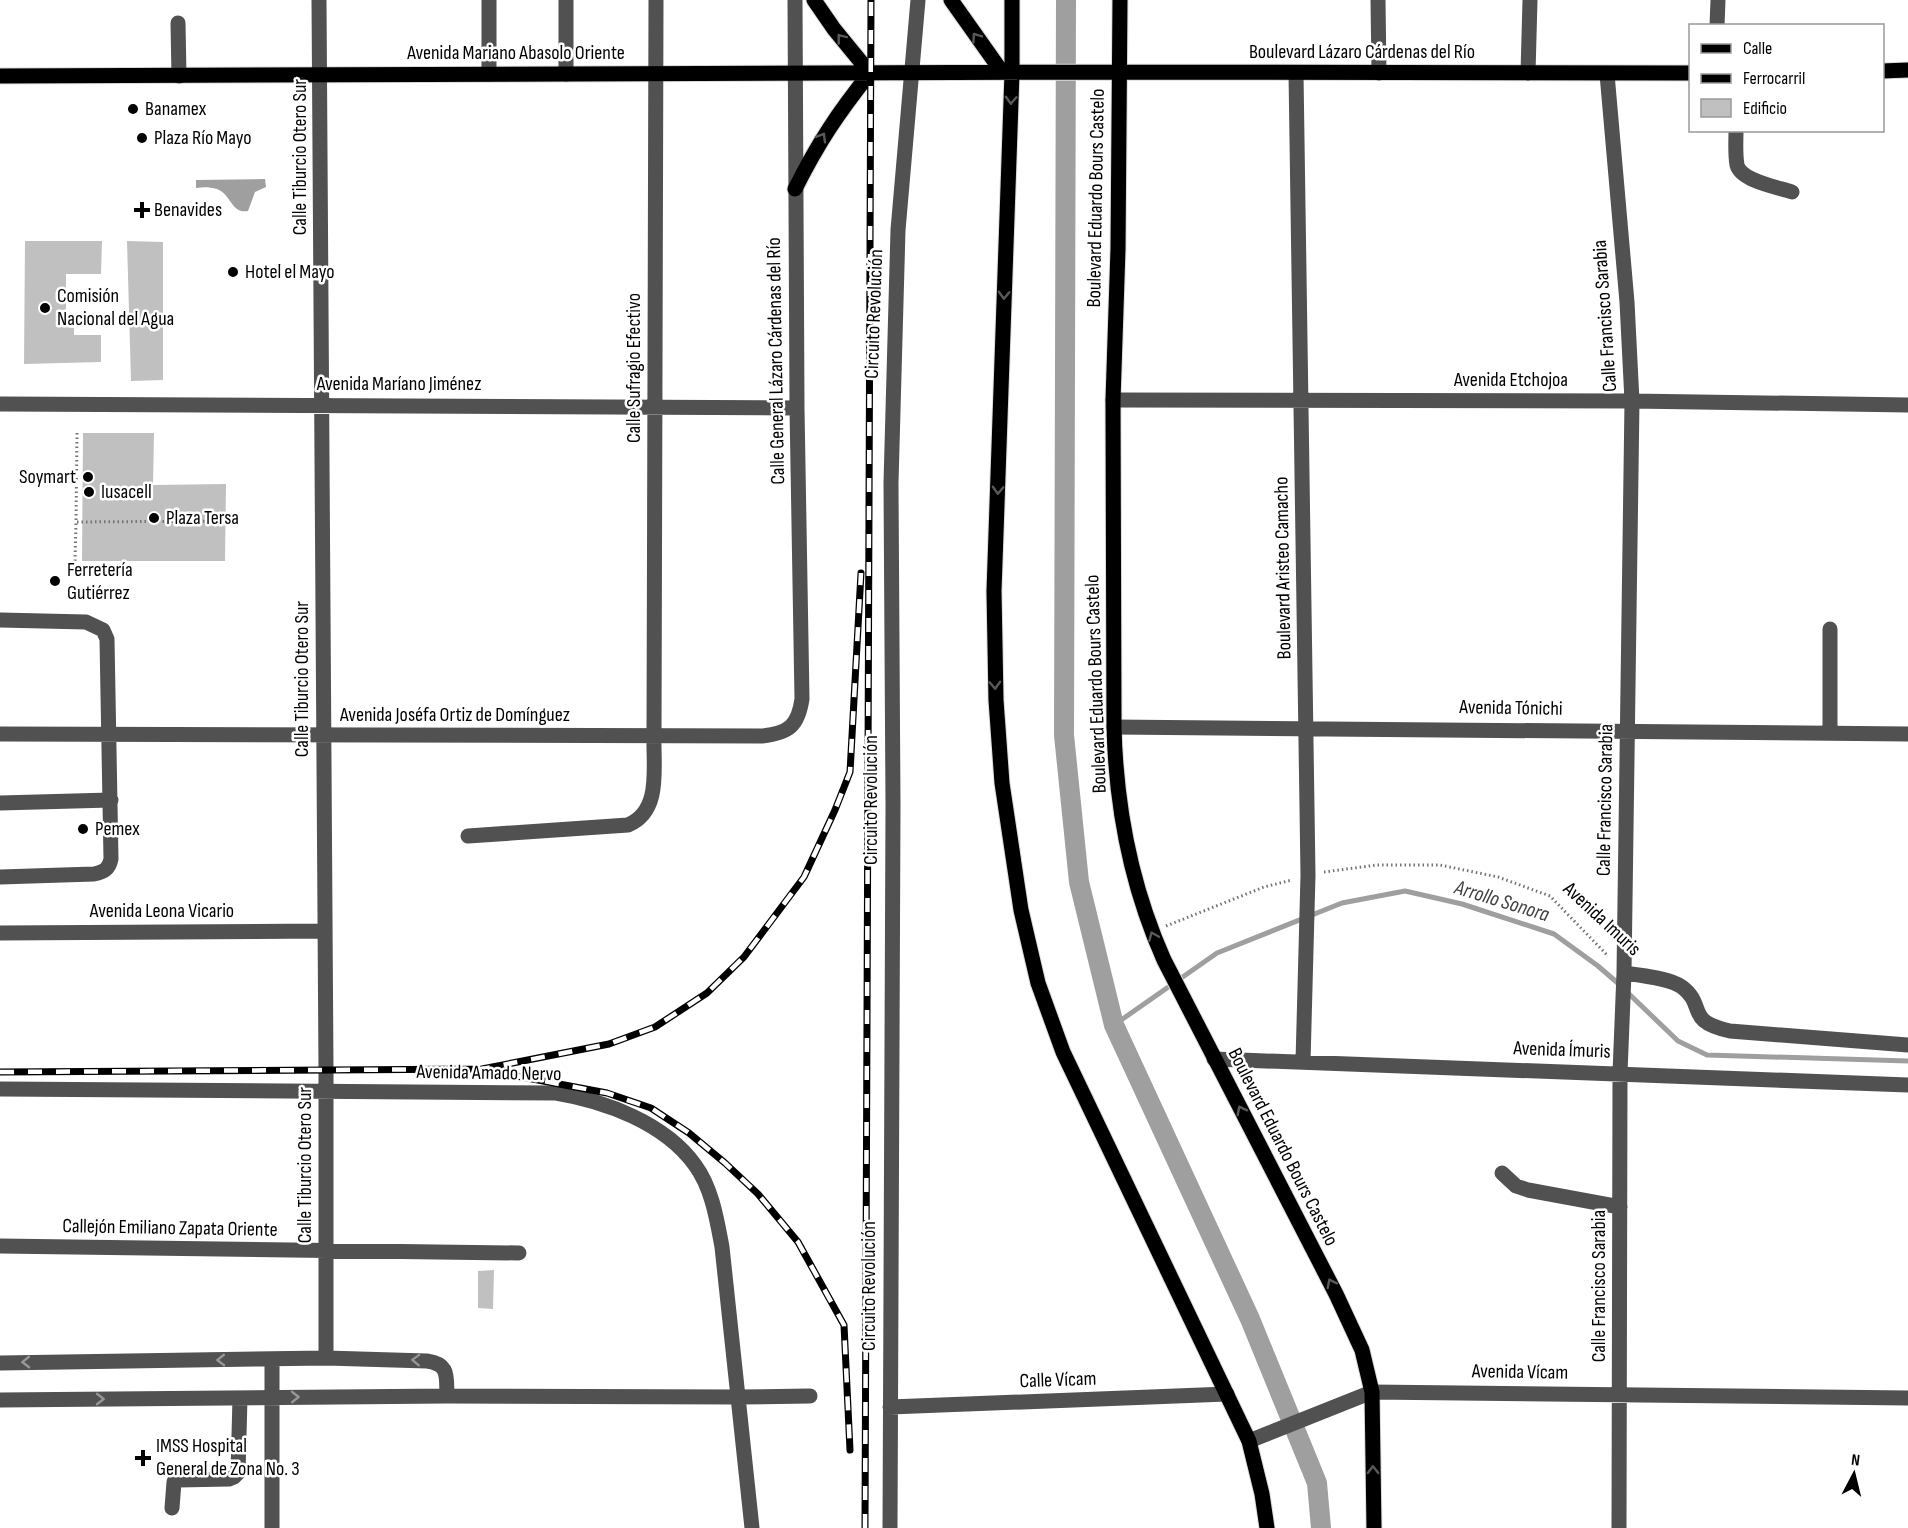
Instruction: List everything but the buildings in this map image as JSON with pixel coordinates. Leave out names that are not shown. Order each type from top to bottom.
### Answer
[{"type":"main road","points":[[795,189],[832,121],[870,73],[814,0]]},
{"type":"main road","points":[[951,0],[1007,72]]},
{"type":"main road","points":[[1012,0],[1007,72],[994,634],[998,739],[1010,849],[1038,983],[1060,1043],[1227,1394],[1255,1439],[1267,1528]]},
{"type":"main road","name":"Boulevard Eduardo Bours Castelo","points":[[1120,0],[1112,72],[1118,249],[1113,400],[1114,727],[1117,778],[1126,846],[1151,931],[1214,1059],[1354,1330],[1368,1370],[1367,1394],[1374,1528]]},
{"type":"main road","points":[[1884,71],[1908,70]]},
{"type":"main road","name":"Avenida Mariano Abasolo Oriente","points":[[0,76],[1033,73]]},
{"type":"main road","name":"Boulevard Lázaro Cárdenas del Río","points":[[1033,73],[1689,73]]},
{"type":"street","name":"Calle Tiburcio Otero Sur","points":[[319,0],[326,1358]]},
{"type":"street","points":[[489,0],[489,74]]},
{"type":"street","points":[[566,0],[566,74]]},
{"type":"street","name":"Calle Sufragio Efectivo","points":[[468,836],[628,825],[640,820],[651,801],[654,736],[656,0]]},
{"type":"street","name":"Calle General Lázaro Cárdenas del Río","points":[[795,0],[797,408],[802,699],[797,721]]},
{"type":"street","name":"Circuito Revolución","points":[[890,1528],[893,805],[891,483],[898,230],[918,0]]},
{"type":"street","points":[[1378,0],[1379,73]]},
{"type":"street","points":[[1528,74],[1530,0]]},
{"type":"street","points":[[1717,24],[1718,0]]},
{"type":"street","points":[[178,22],[179,76]]},
{"type":"street","name":"Boulevard Aristeo Camacho","points":[[1296,73],[1308,875],[1303,1062]]},
{"type":"street","name":"Calle Francisco Sarabia","points":[[1608,74],[1627,302],[1632,401],[1624,973],[1620,1073],[1619,1528]]},
{"type":"street","points":[[1736,132],[1737,166],[1741,173],[1748,178],[1792,192]]},
{"type":"street","name":"Avenida Etchojoa","points":[[1113,400],[1632,401],[1908,405]]},
{"type":"street","name":"Avenida Maríano Jiménez","points":[[0,404],[797,408]]},
{"type":"street","points":[[0,620],[86,622],[103,630],[108,639],[109,651],[111,735],[111,859],[109,866],[103,872],[93,874],[0,877]]},
{"type":"street","points":[[1830,629],[1830,733]]},
{"type":"street","name":"Avenida Joséfa Ortiz de Domínguez","points":[[0,734],[654,736],[777,734],[789,729],[797,721]]},
{"type":"street","name":"Avenida Tónichi","points":[[1114,727],[1908,734]]},
{"type":"street","points":[[0,803],[111,800]]},
{"type":"street","name":"Avenida Leona Vicario","points":[[0,933],[325,931]]},
{"type":"street","name":"Avenida Imuris","points":[[1624,973],[1669,981],[1682,986],[1691,997],[1699,1016],[1706,1024],[1716,1028],[1908,1045]]},
{"type":"street","name":"Avenida Ímuris","points":[[1214,1059],[1908,1084]]},
{"type":"street","name":"Avenida Amado Nervo","points":[[0,1089],[556,1093],[581,1097],[634,1116],[657,1130],[695,1165],[716,1214],[722,1247],[752,1528]]},
{"type":"street","points":[[1502,1173],[1516,1186],[1528,1190],[1620,1207]]},
{"type":"street","name":"Callejón Emiliano Zapata Oriente","points":[[0,1246],[519,1254]]},
{"type":"street","points":[[0,1363],[326,1358],[436,1362],[443,1366],[446,1375],[447,1396]]},
{"type":"street","points":[[272,1359],[272,1528]]},
{"type":"street","name":"Calle Vícam","points":[[890,1407],[1227,1394]]},
{"type":"street","name":"Avenida Vícam","points":[[1255,1439],[1367,1394],[1908,1398]]},
{"type":"street","points":[[0,1400],[810,1396]]},
{"type":"street","points":[[172,1508],[174,1482],[229,1479],[238,1473],[240,1398]]},
{"type":"path","points":[[75,561],[76,433]]},
{"type":"path","points":[[76,522],[223,521]]},
{"type":"path","name":"Avenida Imuris","points":[[1151,931],[1264,887],[1308,875],[1377,865],[1440,865],[1498,877],[1550,896],[1624,973]]},
{"type":"shaded area","points":[[265,179],[266,187],[255,192],[248,211],[238,210],[226,195],[217,189],[196,188],[196,180]]},
{"type":"waterway","points":[[1066,0],[1064,735],[1079,882],[1114,1025],[1250,1319],[1317,1483],[1321,1528]]},
{"type":"waterway","name":"Arrollo Sonora","points":[[1114,1025],[1217,953],[1342,903],[1405,891],[1462,904],[1554,934],[1620,985]]},
{"type":"waterway","name":"Arrollo Sonora","points":[[1627,992],[1678,1041],[1707,1055],[1908,1061]]},
{"type":"railway","points":[[865,1528],[871,0]]},
{"type":"railway","points":[[0,1072],[482,1069],[609,1044],[655,1027],[707,993],[744,957],[804,877],[835,810],[850,772],[861,573]]},
{"type":"railway","points":[[490,1071],[607,1093],[651,1108],[689,1133],[758,1194],[798,1242],[844,1325],[850,1450]]},
{"type":"place","name":"Banamex","points":[[133,109]]},
{"type":"place","name":"Plaza Río Mayo","points":[[142,138]]},
{"type":"place","name":"Benavides","points":[[142,210]]},
{"type":"place","name":"Hotel el Mayo","points":[[233,272]]},
{"type":"place","name":"Comisión Nacional del Agua","points":[[45,308]]},
{"type":"place","name":"Soymart","points":[[88,477]]},
{"type":"place","name":"Iusacell","points":[[89,492]]},
{"type":"place","name":"Plaza Tersa","points":[[154,518]]},
{"type":"place","name":"Ferretería Gutiérrez","points":[[55,581]]},
{"type":"place","name":"Pemex","points":[[83,829]]},
{"type":"place","name":"IMSS Hospital General de Zona No. 3","points":[[143,1458]]}]
